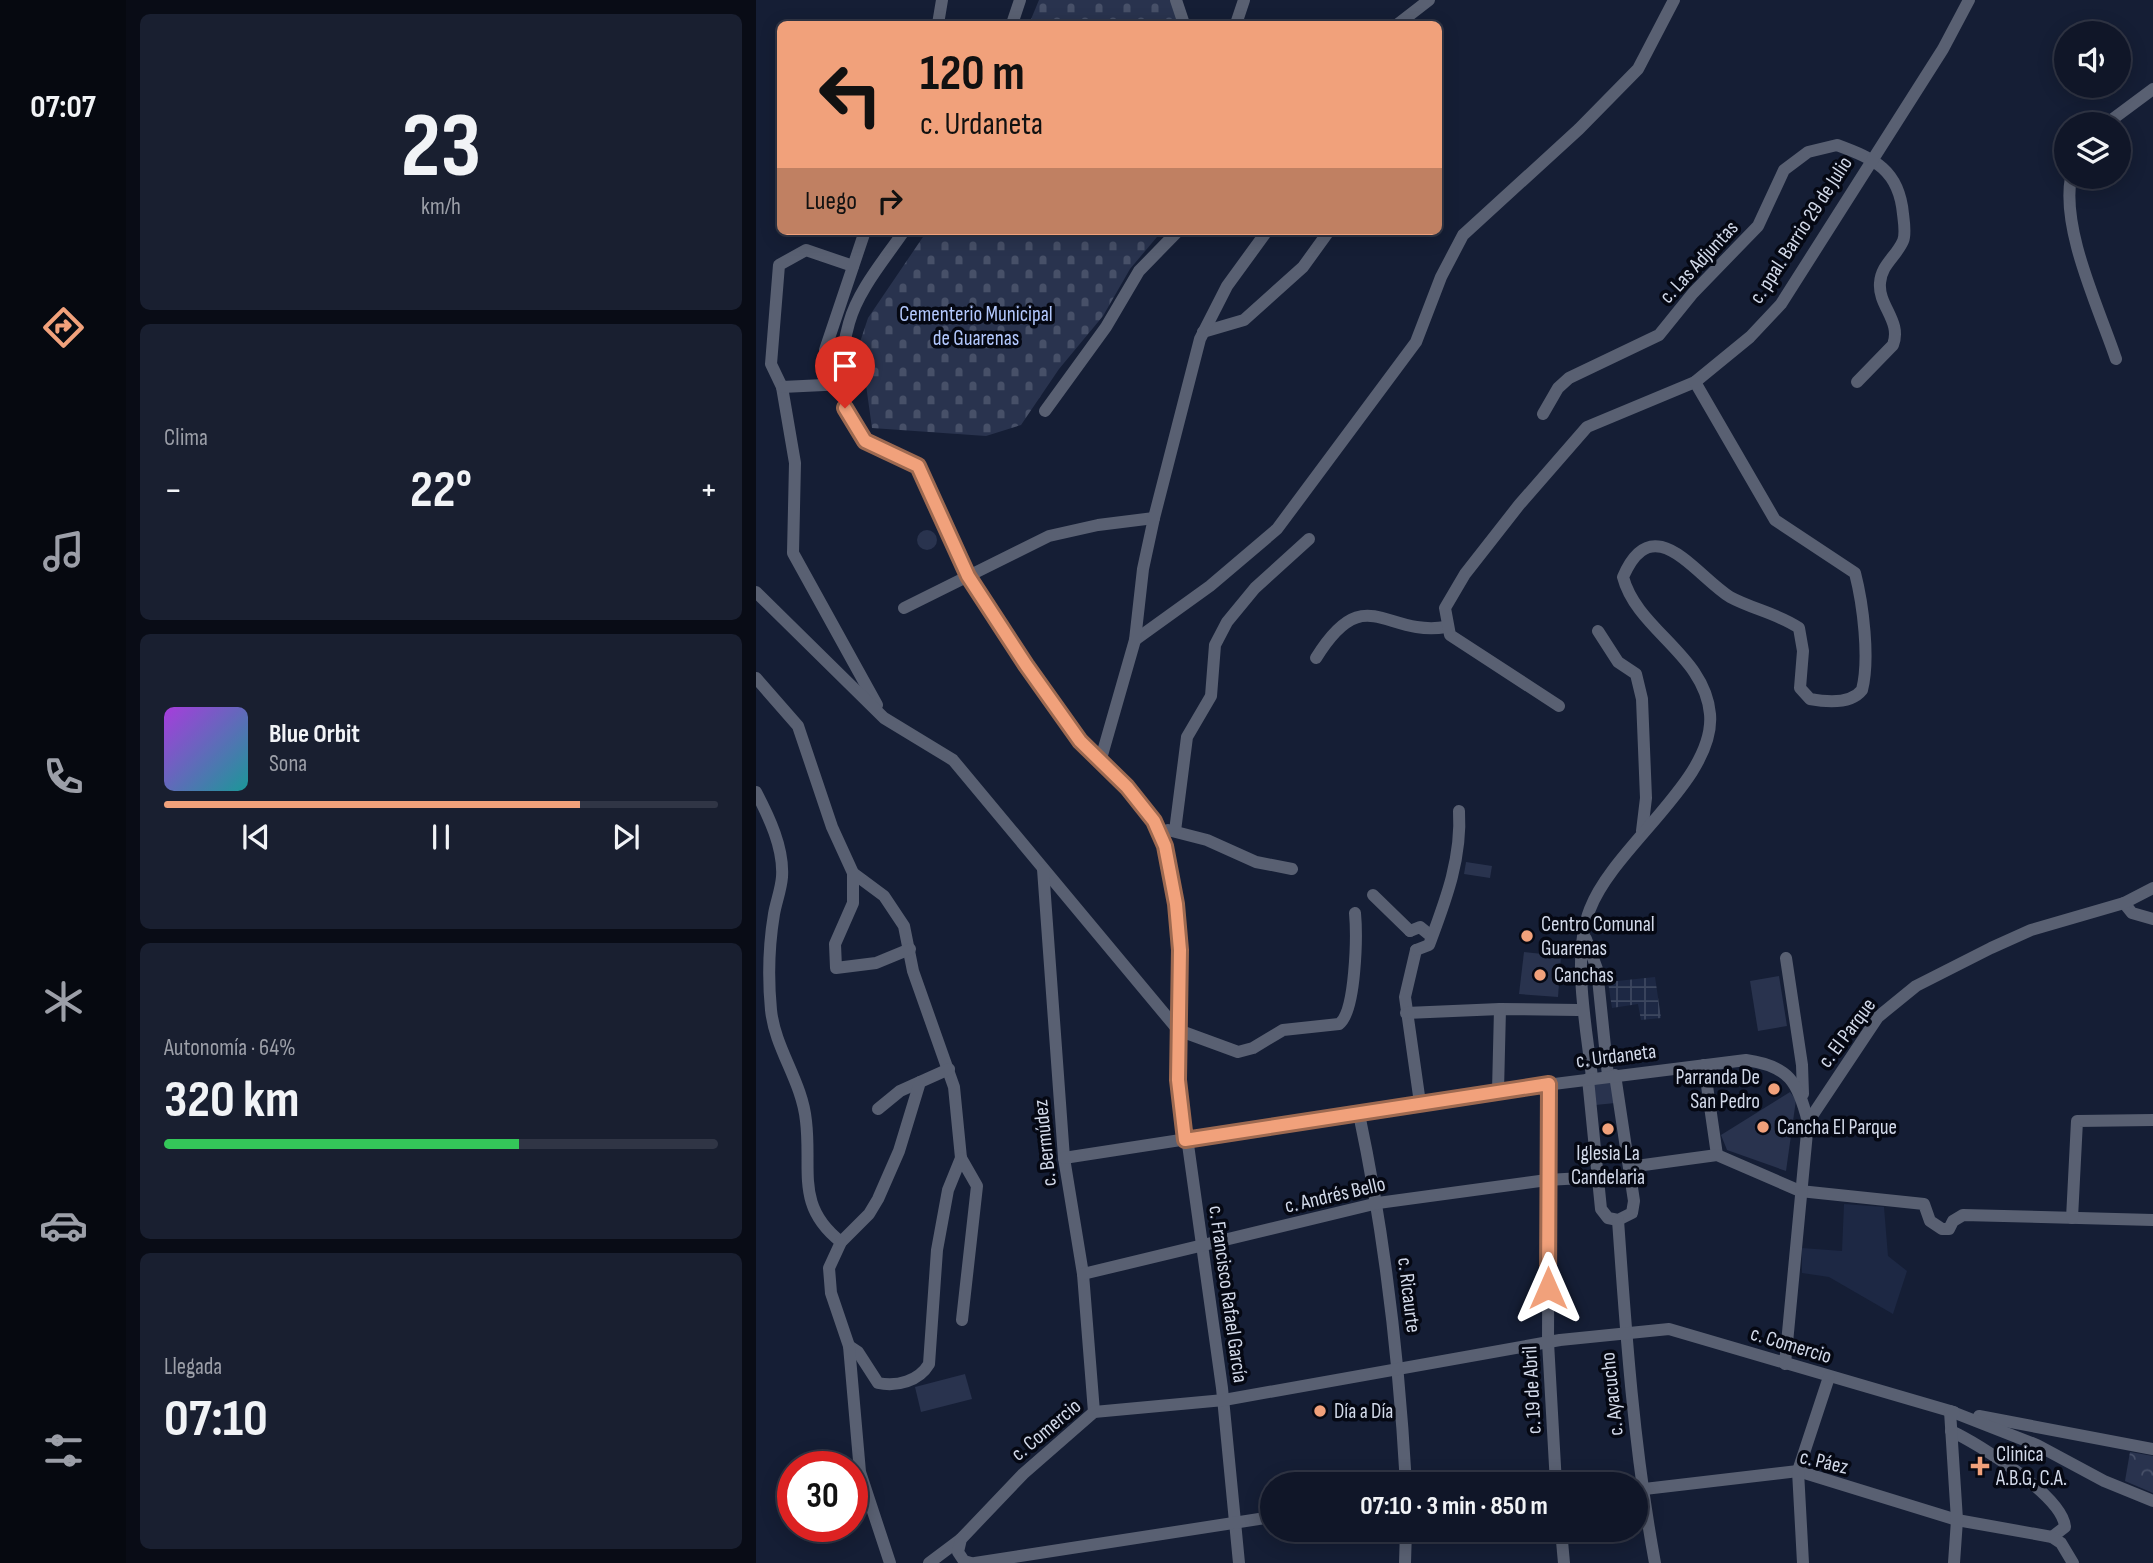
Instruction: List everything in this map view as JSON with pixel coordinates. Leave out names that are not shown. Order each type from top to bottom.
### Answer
[{"type":"street","points":[[938,21],[942,0]]},
{"type":"street","points":[[1013,21],[1020,0]]},
{"type":"street","points":[[1176,0],[1183,21]]},
{"type":"street","points":[[1237,21],[1244,0]]},
{"type":"street","points":[[1402,21],[1429,0]]},
{"type":"street","points":[[1135,640],[1210,586],[1277,530],[1416,342],[1441,277],[1463,235],[1579,129],[1638,69],[1674,0]]},
{"type":"street","name":"c. ppal. Barrio 29 de Julio","points":[[1446,627],[1445,608],[1465,574],[1519,505],[1587,427],[1695,382],[1750,337],[1781,304],[1943,49],[1969,0]]},
{"type":"street","points":[[2122,112],[2153,89]]},
{"type":"street","name":"c. Las Adjuntas","points":[[1543,414],[1558,388],[1569,378],[1659,335],[1693,293],[1758,226],[1777,182],[1796,160],[1808,152],[1837,145],[1887,170],[1896,182],[1901,198],[1904,239],[1882,269],[1879,285],[1881,297],[1896,329],[1895,338],[1893,345],[1857,382]]},
{"type":"street","points":[[2068,189],[2072,223],[2116,359]]},
{"type":"street","points":[[824,385],[825,350],[864,235]]},
{"type":"street","name":"c. Francisco Rafael García","points":[[901,235],[870,282],[849,322],[844,362],[845,408],[865,441],[918,466],[968,576],[1080,741],[1127,787],[1157,829],[1165,846],[1176,904],[1182,982],[1178,1080],[1224,1400],[1239,1563]]},
{"type":"street","points":[[1045,411],[1106,327],[1139,271],[1174,235]]},
{"type":"street","points":[[1100,762],[1135,640],[1143,569],[1154,518],[1203,332],[1227,286],[1264,235]]},
{"type":"street","points":[[1203,332],[1244,320],[1303,267],[1326,235]]},
{"type":"street","points":[[853,265],[806,250],[779,265],[771,364],[782,387],[795,463],[793,553],[884,718]]},
{"type":"street","points":[[1584,932],[1597,969],[1634,1209],[1618,1220],[1603,1214],[1582,972],[1584,932],[1598,892],[1642,831],[1700,760],[1710,735],[1710,714],[1702,685],[1692,669],[1630,596],[1623,577],[1626,568],[1644,549],[1651,546],[1669,548],[1729,596],[1799,628],[1803,651],[1800,688],[1810,699],[1833,701],[1853,697],[1862,690],[1864,682],[1860,594],[1855,573],[1775,520],[1695,382]]},
{"type":"street","points":[[782,387],[845,384]]},
{"type":"street","points":[[904,608],[1049,536],[1098,525],[1154,518]]},
{"type":"street","points":[[1175,831],[1186,737],[1211,696],[1215,645],[1227,622],[1255,588],[1309,538]]},
{"type":"street","points":[[756,592],[884,718],[953,760],[1178,1030],[1237,1052],[1253,1048],[1283,1030],[1339,1024],[1347,1015],[1357,934],[1355,913]]},
{"type":"street","points":[[1316,658],[1335,631],[1359,616],[1374,614],[1426,629],[1446,627],[1450,635],[1491,664],[1559,706]]},
{"type":"street","points":[[1598,631],[1618,662],[1636,674],[1642,699],[1646,784],[1642,831]]},
{"type":"street","points":[[756,678],[798,726],[835,837],[853,873],[853,903],[835,944],[836,968],[876,964],[910,949]]},
{"type":"street","points":[[756,792],[772,823],[783,876],[774,915],[770,964],[774,1025],[801,1094],[806,1121],[809,1199],[824,1229],[841,1242]]},
{"type":"street","points":[[1416,950],[1425,948],[1446,904],[1453,876],[1460,811]]},
{"type":"street","points":[[1157,829],[1207,840],[1256,862],[1292,869]]},
{"type":"street","name":"c. Bermúdez","points":[[1043,868],[1064,1158],[1083,1274],[1094,1412]]},
{"type":"street","points":[[849,1346],[858,1352],[878,1383],[899,1384],[924,1372],[929,1364],[937,1250],[948,1190],[961,1158],[958,1111],[949,1069],[913,971],[904,926],[895,909],[853,873]]},
{"type":"street","name":"c. El Parque","points":[[1785,1364],[1808,1122],[1878,1017],[1916,986],[2031,930],[2124,903],[2153,888]]},
{"type":"street","points":[[853,903],[876,890]]},
{"type":"street","points":[[1373,895],[1410,931]]},
{"type":"street","points":[[2124,903],[2132,913],[2153,919]]},
{"type":"street","points":[[1410,931],[1420,927],[1431,936]]},
{"type":"street","points":[[1410,931],[1408,943],[1416,950]]},
{"type":"street","points":[[1416,950],[1406,982],[1406,1013],[1420,1103]]},
{"type":"street","points":[[1786,958],[1802,1065],[1803,1101]]},
{"type":"street","points":[[1406,1013],[1500,1009],[1578,1010]]},
{"type":"street","points":[[1497,1091],[1500,1009]]},
{"type":"street","name":"c. Urdaneta","points":[[1064,1158],[1497,1091],[1746,1060],[1765,1062],[1795,1081],[1808,1122]]},
{"type":"street","points":[[1703,1065],[1717,1155]]},
{"type":"street","points":[[877,1109],[900,1091],[949,1069]]},
{"type":"street","points":[[890,1563],[860,1472],[849,1346],[830,1282],[829,1268],[841,1242],[869,1214],[878,1199],[900,1151],[920,1082]]},
{"type":"street","name":"c. 19 de Abril","points":[[1549,1084],[1548,1342],[1555,1472]]},
{"type":"street","name":"c. Ricaurte","points":[[1359,1114],[1378,1203],[1399,1369],[1405,1472]]},
{"type":"street","points":[[2072,1218],[2077,1121],[2153,1120]]},
{"type":"street","points":[[1629,1167],[1717,1155],[1800,1191],[1924,1204],[1935,1225],[1949,1229],[1953,1221],[1963,1215],[2153,1220]]},
{"type":"street","points":[[961,1158],[977,1186],[962,1320]]},
{"type":"street","name":"c. Andrés Bello","points":[[1083,1274],[1378,1203],[1547,1180],[1600,1177]]},
{"type":"street","name":"c. Ayacucho","points":[[1618,1220],[1637,1472]]},
{"type":"street","name":"c. Comercio","points":[[929,1563],[961,1539],[1023,1475],[1094,1412],[1224,1400],[1548,1342],[1669,1329],[1950,1411],[2037,1445],[2104,1481],[2153,1501]]},
{"type":"street","points":[[1803,1563],[1798,1471],[1829,1377]]},
{"type":"street","points":[[1956,1562],[1957,1520],[1950,1411],[2153,1449]]},
{"type":"street","points":[[1951,1431],[1999,1457],[2050,1501],[2065,1518],[2065,1527],[2052,1537],[2061,1543],[2073,1563]]},
{"type":"street","name":"c. Páez","points":[[1648,1490],[1798,1471],[1957,1520],[2052,1537]]},
{"type":"street","points":[[961,1539],[958,1552],[964,1562],[982,1563],[1260,1519]]},
{"type":"street","name":"c. Ayacucho","points":[[1648,1532],[1655,1563]]},
{"type":"street","points":[[1405,1563],[1406,1542]]},
{"type":"street","points":[[1562,1542],[1564,1563]]},
{"type":"shaded area","points":[[1655,977],[1661,1018],[1641,1020],[1638,1004],[1612,1008],[1608,982]]},
{"type":"shaded area","points":[[1844,1204],[1884,1207],[1888,1256],[1907,1271],[1893,1314],[1829,1277],[1802,1273],[1802,1248],[1842,1251]]},
{"type":"green space","points":[[1039,0],[1171,0],[1178,21],[1030,21]]},
{"type":"green space","name":"Cementerio Municipal de Guarenas","points":[[924,235],[1159,235],[1130,269],[1103,316],[1059,369],[1021,425],[986,436],[872,428],[860,342],[868,318]]},
{"type":"green space","points":[[927,530],[934,533],[937,540],[934,547],[927,550],[920,547],[917,540],[920,533]]},
{"type":"green space","points":[[1466,862],[1492,866],[1490,878],[1464,874]]},
{"type":"green space","name":"Canchas","points":[[1524,952],[1561,956],[1558,997],[1519,994]]},
{"type":"green space","points":[[1779,976],[1787,1026],[1758,1031],[1750,981]]},
{"type":"green space","points":[[1612,1080],[1615,1103],[1595,1105],[1592,1083]]},
{"type":"green space","name":"Cancha El Parque","points":[[1790,1092],[1796,1100],[1786,1171],[1727,1150],[1721,1135]]},
{"type":"green space","points":[[965,1374],[972,1399],[921,1412],[915,1387]]},
{"type":"green space","points":[[2130,1452],[2153,1456],[2153,1493],[2125,1481]]},
{"type":"place","name":"Centro Comunal Guarenas","points":[[1527,936]]},
{"type":"place","name":"Canchas","points":[[1540,975]]},
{"type":"place","name":"Parranda De San Pedro","points":[[1774,1089]]},
{"type":"place","name":"Cancha El Parque","points":[[1763,1127]]},
{"type":"place","name":"Iglesia La Candelaria","points":[[1608,1129]]},
{"type":"place","name":"Día a Día","points":[[1320,1411]]},
{"type":"place","name":"Clinica A.B.G, C.A.","points":[[1980,1466]]},
{"type":"route","points":[[845,408],[865,441],[918,466],[941,510],[968,576],[1026,665],[1080,741],[1127,787],[1154,821],[1165,846],[1176,904],[1182,982],[1178,1080],[1185,1140],[1549,1084],[1548,1288]]}]
